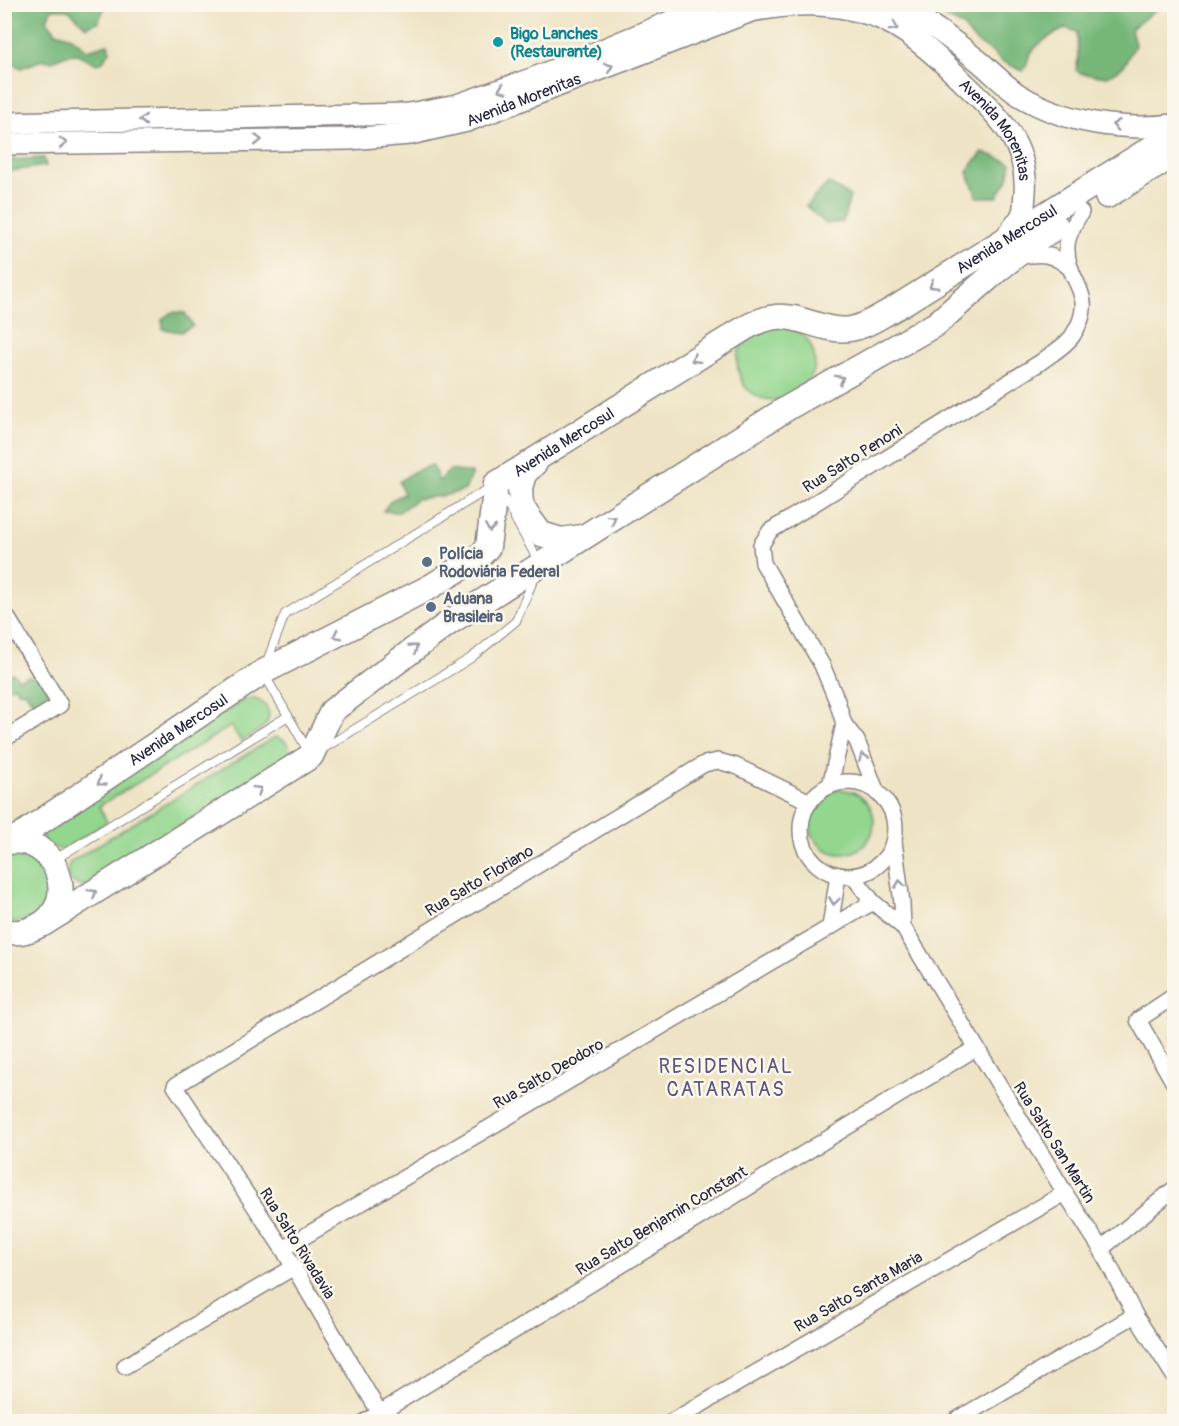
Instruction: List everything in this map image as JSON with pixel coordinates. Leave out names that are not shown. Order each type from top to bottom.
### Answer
[{"type":"highway","name":"Avenida Mercosul","points":[[311,756],[332,711],[450,622],[789,407],[936,324],[1007,251],[1174,134]]},
{"type":"highway","name":"Avenida Mercosul","points":[[8,842],[263,672],[430,587],[478,557],[488,547],[496,484],[745,328],[760,320],[778,316],[828,328],[849,329],[859,326],[1007,251],[1037,239],[1174,155]]},
{"type":"highway","points":[[540,456],[524,474],[520,488],[521,505],[541,534],[561,540],[584,537]]},
{"type":"highway","points":[[4,932],[26,932],[43,924],[311,756]]},
{"type":"highway","name":"Avenida Mercosul","points":[[8,842],[28,843],[42,850],[53,861]]},
{"type":"highway","points":[[43,924],[56,909],[61,895],[60,878],[53,861]]},
{"type":"main road","name":"Avenida Morenitas","points":[[892,4],[920,17],[959,45],[1018,94],[1045,109],[1078,119],[1118,126],[1148,128],[1174,125]]},
{"type":"main road","name":"Avenida Morenitas","points":[[4,144],[349,139],[410,134],[467,120],[537,86],[719,10],[751,11],[786,5],[833,5],[874,16],[906,33],[940,59],[1012,134],[1026,184],[1023,213],[1007,251]]},
{"type":"main road","name":"Avenida Morenitas","points":[[4,123],[409,114],[537,86]]},
{"type":"main road","points":[[175,141],[176,120]]},
{"type":"street","name":"Rua Salto Penoni","points":[[877,793],[857,741],[844,724],[822,666],[763,563],[761,545],[770,531],[1041,362],[1072,337],[1084,312],[1081,290],[1071,269],[1066,244],[1081,212]]},
{"type":"street","points":[[1007,251],[1047,254],[1060,259],[1071,269]]},
{"type":"street","points":[[4,739],[60,705],[6,620]]},
{"type":"street","points":[[830,786],[844,724]]},
{"type":"street","name":"Rua Salto Floriano","points":[[175,1086],[704,764],[718,761],[736,766],[810,802]]},
{"type":"street","points":[[843,782],[856,783],[871,788],[877,793],[883,797],[892,810],[896,825],[894,841],[888,855],[866,873],[846,875],[824,869],[812,859],[804,846],[802,823],[810,802],[819,792],[843,782]]},
{"type":"street","name":"Rua Salto San Martin","points":[[894,841],[903,927]]},
{"type":"street","points":[[830,927],[846,875]]},
{"type":"street","name":"Rua Salto San Martin","points":[[846,875],[903,927],[1101,1249],[1135,1315],[1170,1359],[1174,1376]]},
{"type":"street","name":"Rua Salto Deodoro","points":[[283,1250],[873,902]]},
{"type":"street","points":[[1174,996],[1138,1020],[1174,1083]]},
{"type":"street","name":"Rua Salto Benjamin Constant","points":[[365,1422],[382,1417],[976,1048]]},
{"type":"street","name":"Rua Salto Rivadavia","points":[[175,1086],[294,1267],[382,1417]]},
{"type":"street","points":[[1101,1249],[1174,1189]]},
{"type":"street","name":"Rua Salto Santa Maria","points":[[670,1422],[1065,1193]]},
{"type":"street","points":[[125,1366],[294,1267]]},
{"type":"street","points":[[953,1422],[1135,1315]]},
{"type":"lane","points":[[496,484],[540,564],[516,621],[471,658],[311,756],[263,672],[285,614],[496,484]]},
{"type":"lane","points":[[53,861],[288,716]]},
{"type":"green space","points":[[11,5],[106,5],[98,22],[86,27],[71,12],[62,9],[51,10],[47,20],[56,32],[72,37],[87,50],[108,44],[110,51],[102,62],[97,64],[77,54],[66,55],[52,61],[42,60],[21,68],[9,62],[13,38]]},
{"type":"green space","points":[[937,5],[1162,5],[1131,29],[1135,45],[1123,67],[1106,77],[1080,73],[1076,70],[1077,32],[1067,28],[1052,35],[1034,49],[1023,71],[1001,61],[974,40],[963,26],[947,19]]},
{"type":"green space","points":[[983,152],[1011,163],[1008,179],[997,197],[977,197],[967,171]]},
{"type":"green space","points":[[44,158],[46,166],[5,172],[5,160]]},
{"type":"green space","points":[[828,183],[850,196],[843,222],[826,224],[806,206]]},
{"type":"green space","points":[[172,312],[185,313],[193,326],[181,332],[163,329],[162,319]]},
{"type":"green space","points":[[764,325],[797,330],[808,341],[813,351],[814,368],[808,382],[798,392],[784,398],[769,400],[755,395],[744,385],[738,369],[738,355],[743,343]]},
{"type":"green space","points":[[432,465],[439,481],[450,470],[472,473],[465,490],[443,496],[417,499],[399,512],[383,511],[391,500],[404,494],[399,482],[413,472]]},
{"type":"green space","points":[[13,673],[19,679],[27,676],[41,677],[50,696],[48,701],[33,703],[26,692],[18,691],[15,686],[5,687],[4,676]]},
{"type":"green space","points":[[250,698],[263,704],[269,715],[268,720],[257,732],[241,741],[231,726],[99,806],[107,822],[65,849],[52,846],[38,832],[36,828]]},
{"type":"green space","points":[[275,737],[287,744],[290,757],[86,885],[77,884],[70,879],[68,867],[70,862]]},
{"type":"green space","points":[[842,790],[860,796],[868,804],[874,822],[868,840],[860,848],[842,854],[824,848],[816,840],[810,822],[816,804],[824,796]]},
{"type":"green space","points":[[12,849],[43,863],[51,896],[36,918],[5,924],[4,850]]},
{"type":"place","name":"Bigo Lanches (Restaurante)","points":[[498,42]]},
{"type":"place","name":"Polícia Rodoviária Federal","points":[[427,562]]},
{"type":"place","name":"Aduana Brasileira","points":[[431,607]]},
{"type":"district","name":"RESIDENCIAL CATARATAS","points":[[726,1078]]}]
